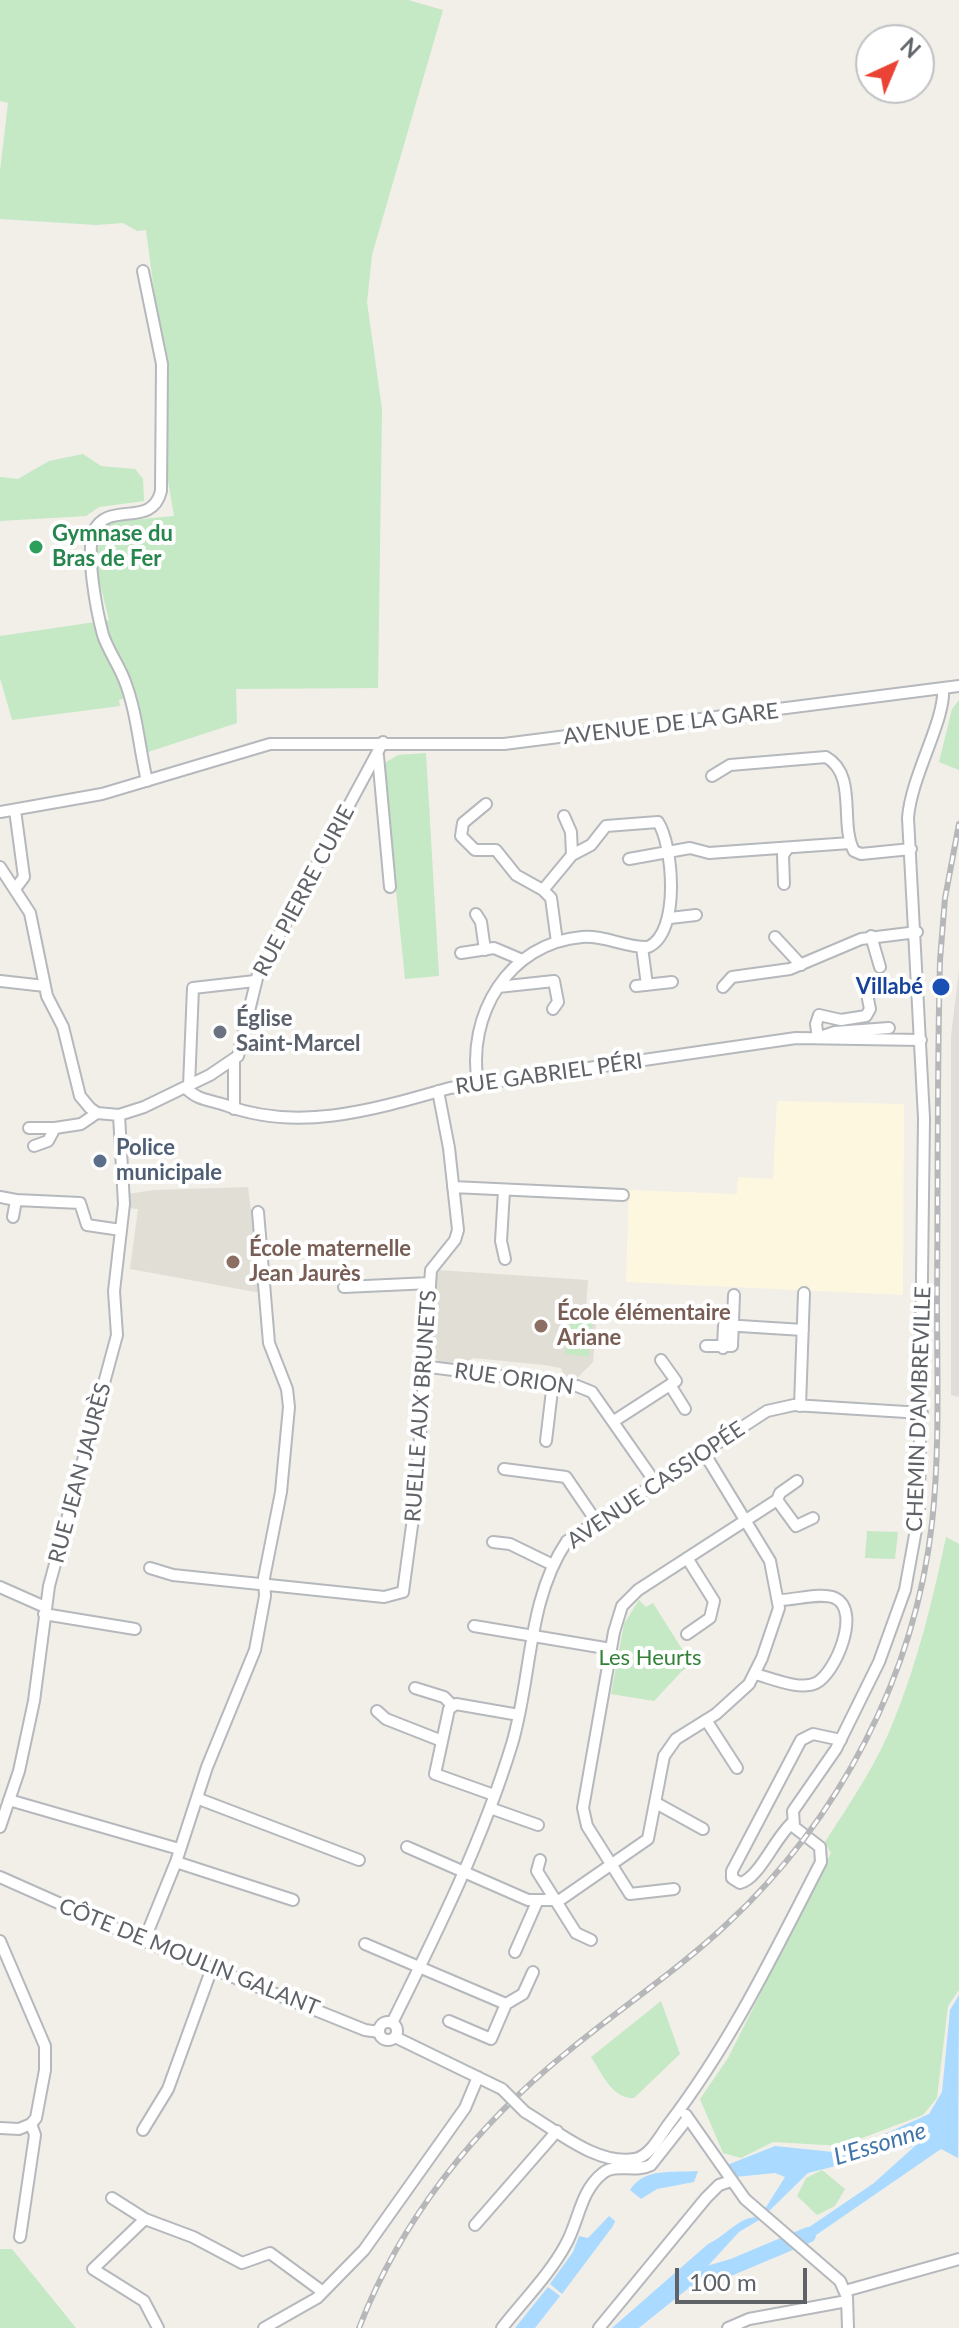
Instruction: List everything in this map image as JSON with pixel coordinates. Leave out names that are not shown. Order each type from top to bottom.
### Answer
[{"type":"street","points":[[143,271],[162,364],[161,491],[158,500],[147,512],[113,516],[99,523],[92,538],[92,561],[103,633],[124,679],[147,781]]},
{"type":"street","name":"AVENUE DE LA GARE","points":[[0,812],[147,781],[270,744],[504,744],[959,686]]},
{"type":"street","name":"CHEMIN D'AMBREVILLE","points":[[841,1740],[813,1734],[801,1740],[732,1871],[732,1878],[740,1883],[750,1879],[772,1845],[793,1822],[795,1805],[841,1740],[879,1662],[905,1590],[919,1513],[924,1118],[911,795],[941,704],[943,688]]},
{"type":"street","name":"RUE PIERRE CURIE","points":[[234,1109],[234,1061],[243,1042],[255,981],[383,742]]},
{"type":"street","points":[[378,754],[390,887]]},
{"type":"street","points":[[712,776],[730,765],[812,756],[830,759],[842,777],[850,843],[854,851],[861,854],[911,849]]},
{"type":"street","points":[[486,804],[463,823],[461,836],[475,850],[499,851],[512,872],[551,898],[557,942]]},
{"type":"street","points":[[15,810],[24,877],[15,889]]},
{"type":"street","points":[[564,816],[571,832],[572,855]]},
{"type":"street","points":[[478,1084],[477,1035],[498,987],[520,959],[557,942],[583,937],[642,947],[655,944],[662,937],[672,905],[662,826],[653,820],[606,826],[591,845],[572,855],[543,890]]},
{"type":"street","points":[[629,859],[665,851],[850,843]]},
{"type":"street","points":[[784,884],[783,855],[788,848]]},
{"type":"street","points":[[0,867],[30,913],[45,986],[63,1027],[80,1096],[97,1113]]},
{"type":"street","points":[[476,914],[481,922],[485,950]]},
{"type":"street","points":[[670,918],[696,915]]},
{"type":"street","points":[[723,987],[732,977],[776,973],[871,936],[917,932]]},
{"type":"street","points":[[871,936],[880,967]]},
{"type":"street","points":[[775,937],[801,965]]},
{"type":"street","points":[[642,947],[641,986],[672,982]]},
{"type":"street","points":[[461,953],[485,950],[507,952],[520,959]]},
{"type":"street","points":[[0,981],[45,986]]},
{"type":"street","points":[[188,1087],[193,988],[255,981]]},
{"type":"street","points":[[498,987],[554,981],[558,1002],[553,1009]]},
{"type":"street","points":[[868,999],[870,1009],[866,1016],[841,1020],[819,1015],[816,1024],[818,1038],[835,1032],[889,1028]]},
{"type":"street","name":"RUE GABRIEL PÉRI","points":[[188,1087],[193,1097],[234,1109],[280,1120],[302,1120],[478,1084],[818,1038],[921,1040]]},
{"type":"street","points":[[29,1128],[81,1124],[97,1113],[119,1115],[188,1087],[234,1061]]},
{"type":"street","name":"RUELLE AUX BRUNETS","points":[[265,1583],[384,1597],[403,1592],[416,1496],[422,1366],[430,1283],[436,1261],[455,1240],[458,1230],[438,1091]]},
{"type":"street","name":"RUE JEAN JAURÈS","points":[[0,1827],[34,1701],[44,1610],[116,1343],[114,1291],[124,1204],[119,1115]]},
{"type":"street","points":[[34,1146],[48,1141],[55,1128]]},
{"type":"street","points":[[453,1187],[623,1195]]},
{"type":"street","points":[[504,1191],[501,1241],[505,1259]]},
{"type":"street","points":[[0,1197],[80,1203],[87,1225],[121,1230]]},
{"type":"street","points":[[13,1217],[16,1200]]},
{"type":"street","points":[[144,1941],[199,1799],[207,1767],[255,1650],[281,1492],[289,1407],[287,1389],[269,1343],[258,1212]]},
{"type":"street","points":[[344,1287],[430,1283]]},
{"type":"street","points":[[800,1406],[804,1293]]},
{"type":"street","points":[[733,1326],[734,1295]]},
{"type":"street","points":[[706,1346],[723,1348],[724,1325],[803,1330]]},
{"type":"street","points":[[614,1421],[676,1381],[661,1360]]},
{"type":"street","name":"RUE ORION","points":[[422,1366],[553,1382],[592,1392],[655,1482]]},
{"type":"street","points":[[546,1441],[553,1382]]},
{"type":"street","points":[[670,1385],[685,1409]]},
{"type":"street","name":"AVENUE CASSIOPÉE","points":[[392,2023],[465,1872],[490,1808],[519,1715],[551,1564],[567,1541],[767,1411],[800,1406],[922,1413]]},
{"type":"street","points":[[407,1847],[537,1902],[556,1901],[648,1839],[656,1803],[658,1772],[668,1749],[742,1692],[755,1674],[774,1628],[780,1600],[770,1561],[703,1451]]},
{"type":"street","points":[[504,1469],[566,1477],[596,1521]]},
{"type":"street","points":[[674,1889],[631,1895],[587,1826],[583,1808],[611,1649],[625,1601],[777,1500],[780,1493],[797,1481]]},
{"type":"street","points":[[777,1500],[796,1526],[813,1518]]},
{"type":"street","points":[[493,1542],[510,1544],[551,1564]]},
{"type":"street","points":[[687,1558],[714,1601],[710,1618],[687,1634]]},
{"type":"street","points":[[150,1568],[173,1575],[265,1583]]},
{"type":"street","points":[[0,1587],[44,1610],[135,1629]]},
{"type":"street","points":[[755,1674],[805,1685],[817,1683],[827,1672],[849,1625],[848,1609],[838,1599],[828,1596],[780,1600]]},
{"type":"street","points":[[474,1626],[611,1649]]},
{"type":"street","points":[[415,1688],[444,1697],[452,1705],[519,1715]]},
{"type":"street","points":[[452,1705],[435,1774],[494,1795]]},
{"type":"street","points":[[377,1711],[386,1719],[442,1741]]},
{"type":"street","points":[[706,1720],[737,1768]]},
{"type":"street","points":[[199,1799],[359,1860]]},
{"type":"street","points":[[9,1800],[179,1849]]},
{"type":"street","points":[[656,1803],[703,1829]]},
{"type":"street","points":[[490,1808],[538,1825]]},
{"type":"street","points":[[793,1822],[820,1847],[822,1860],[733,2032],[686,2105],[688,2118],[720,2160],[731,2181],[762,2216],[831,2271],[846,2296],[848,2328]]},
{"type":"street","points":[[540,1860],[537,1871],[576,1933],[591,1940]]},
{"type":"street","points":[[176,1862],[293,1900]]},
{"type":"street","name":"CÔTE DE MOULIN GALANT","points":[[0,1877],[144,1941],[365,2030],[379,2032],[387,2040],[395,2037],[502,2089],[525,2112],[603,2156],[639,2158],[686,2105]]},
{"type":"street","points":[[515,1952],[537,1902]]},
{"type":"street","points":[[0,1941],[45,2046],[45,2070],[36,2118],[19,2129],[0,2128]]},
{"type":"street","points":[[365,1944],[506,2004]]},
{"type":"street","points":[[143,2130],[168,2089],[212,1968]]},
{"type":"street","points":[[449,2021],[491,2039],[506,2004],[523,1994],[533,1972]]},
{"type":"street","points":[[379,2032],[384,2023],[392,2023],[397,2029],[395,2037]]},
{"type":"street","points":[[264,2328],[323,2292],[370,2243],[465,2108],[478,2077]]},
{"type":"street","points":[[502,2328],[562,2251],[579,2207],[599,2176],[607,2170],[636,2170],[651,2165],[688,2118]]},
{"type":"street","points":[[20,2237],[35,2135],[31,2124]]},
{"type":"street","points":[[475,2225],[557,2131]]},
{"type":"street","points":[[599,2328],[706,2198],[719,2185],[731,2181]]},
{"type":"street","points":[[112,2198],[145,2219],[193,2237],[242,2263],[270,2253],[323,2292]]},
{"type":"street","points":[[145,2219],[93,2269],[144,2301],[158,2328]]},
{"type":"street","points":[[728,2328],[749,2319],[846,2296],[959,2259]]},
{"type":"shaded area","points":[[959,970],[959,1397],[951,1395],[951,1036]]},
{"type":"shaded area","points":[[777,1101],[904,1104],[903,1295],[626,1282],[629,1190],[737,1194],[738,1177],[773,1179]]},
{"type":"shaded area","points":[[248,1187],[261,1293],[130,1269],[138,1209],[128,1208],[127,1194],[154,1190]]},
{"type":"shaded area","points":[[437,1270],[588,1280],[586,1308],[597,1310],[593,1362],[576,1379],[565,1378],[561,1368],[544,1365],[473,1358],[463,1365],[440,1363],[429,1350]]},
{"type":"green space","points":[[0,0],[408,0],[443,10],[372,255],[367,302],[382,409],[378,688],[236,689],[237,723],[148,752],[137,694],[119,700],[120,706],[12,720],[0,678],[0,636],[109,620],[97,572],[99,533],[110,522],[174,516],[166,468],[168,358],[156,306],[146,230],[137,231],[123,223],[96,225],[0,219],[0,171],[8,103],[0,101]]},
{"type":"green space","points":[[83,454],[101,466],[135,469],[143,479],[144,501],[99,507],[86,516],[0,521],[0,477],[18,479],[49,461]]},
{"type":"green space","points":[[959,700],[959,770],[939,762],[952,709]]},
{"type":"green space","points":[[426,753],[439,976],[405,979],[383,764],[398,755]]},
{"type":"green space","points":[[568,1313],[593,1315],[589,1357],[565,1354]]},
{"type":"green space","points":[[867,1531],[898,1532],[895,1559],[865,1558]]},
{"type":"green space","points":[[946,1537],[959,1544],[959,1990],[948,2006],[937,2098],[923,2115],[841,2146],[773,2142],[741,2158],[723,2153],[700,2099],[728,2058],[831,1853],[825,1842],[880,1752],[918,1653]]},
{"type":"green space","name":"Les Heurts","points":[[639,1600],[646,1607],[653,1603],[692,1665],[682,1671],[654,1701],[611,1694],[624,1624]]},
{"type":"green space","points":[[661,2001],[680,2054],[634,2098],[626,2097],[608,2084],[591,2057]]},
{"type":"green space","points":[[822,2170],[845,2189],[835,2206],[817,2215],[797,2196],[806,2178]]},
{"type":"green space","points":[[0,2249],[12,2249],[76,2328],[0,2328]]},
{"type":"water","points":[[959,1995],[958,2158],[941,2149],[803,2244],[796,2236],[874,2183],[915,2146],[808,2173],[766,2214],[763,2212],[785,2177],[775,2173],[735,2177],[727,2165],[775,2146],[843,2153],[929,2114],[942,2092],[950,2010]]},
{"type":"water","points":[[698,2171],[694,2182],[657,2189],[641,2199],[630,2190],[651,2174]]},
{"type":"water","points":[[609,2216],[615,2221],[613,2226],[562,2294],[550,2284],[573,2252],[579,2236],[588,2238]]},
{"type":"water","points":[[756,2217],[759,2220],[739,2232],[706,2268],[626,2328],[612,2328],[708,2244],[737,2224]]},
{"type":"water","points":[[548,2287],[560,2296],[535,2328],[515,2328]]},
{"type":"waterway","points":[[690,2279],[732,2267],[808,2235]]},
{"type":"waterway","name":"L'Essonne","points":[[626,2328],[696,2272]]},
{"type":"railway","points":[[359,2328],[396,2249],[444,2177],[472,2143],[533,2081],[708,1941],[767,1883],[804,1839],[837,1791],[865,1742],[889,1689],[909,1635],[923,1580],[935,1496],[940,960],[945,898],[959,824]]},
{"type":"place","name":"Gymnase du Bras de Fer","points":[[36,547]]},
{"type":"place","name":"Villabé","points":[[941,987]]},
{"type":"place","name":"Église Saint-Marcel","points":[[220,1032]]},
{"type":"place","name":"Police municipale","points":[[100,1161]]},
{"type":"place","name":"École maternelle Jean Jaurès","points":[[233,1262]]},
{"type":"place","name":"École élémentaire Ariane","points":[[541,1326]]}]
